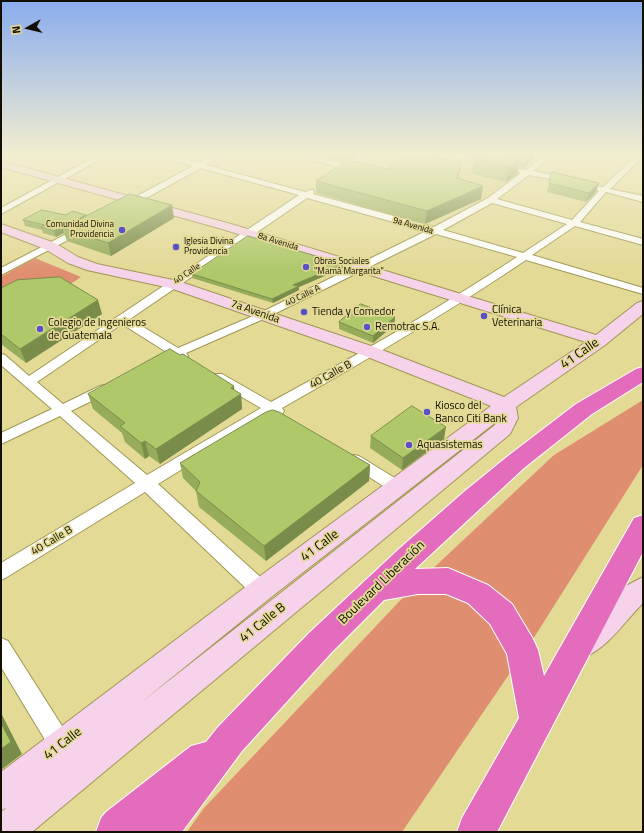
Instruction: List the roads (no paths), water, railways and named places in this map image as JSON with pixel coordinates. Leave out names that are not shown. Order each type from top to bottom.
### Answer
[{"type":"highway","name":"Boulevard Liberación","points":[[158,832],[230,739],[320,643],[376,589],[474,498],[516,462],[584,409],[643,373]]},
{"type":"highway","points":[[476,832],[643,526]]},
{"type":"highway","points":[[376,589],[418,581],[448,581],[478,594],[501,614],[522,650],[536,721]]},
{"type":"highway","points":[[115,832],[120,826],[230,739]]},
{"type":"main road","name":"8a Avenida","points":[[109,193],[361,267],[599,341]]},
{"type":"main road","name":"7a Avenida","points":[[1,228],[50,246],[72,260],[116,273],[173,284],[371,352],[506,406]]},
{"type":"main road","name":"41 Calle","points":[[1,793],[261,590],[506,406],[599,341],[643,306]]},
{"type":"main road","name":"41 Calle B","points":[[4,832],[503,429],[508,418],[506,406]]},
{"type":"main road","points":[[576,650],[603,628],[633,595],[643,589]]},
{"type":"street","points":[[1,211],[34,193]]},
{"type":"street","points":[[120,208],[147,193]]},
{"type":"street","name":"9a Avenida","points":[[298,193],[434,232],[525,255],[643,291]]},
{"type":"street","name":"40 Calle","points":[[29,382],[308,193]]},
{"type":"street","name":"40 Calle A","points":[[147,367],[175,353],[264,315],[434,232],[491,200],[500,193]]},
{"type":"street","name":"40 Calle B","points":[[1,572],[271,408],[371,352],[462,298],[574,223],[602,193]]},
{"type":"street","points":[[617,193],[643,199]]},
{"type":"street","points":[[491,200],[643,242]]},
{"type":"street","points":[[1,272],[92,223]]},
{"type":"street","points":[[122,319],[189,361]]},
{"type":"street","points":[[1,358],[147,484],[261,590]]},
{"type":"street","points":[[210,372],[292,420]]},
{"type":"street","points":[[1,439],[119,382]]},
{"type":"street","points":[[345,454],[397,487]]},
{"type":"street","points":[[1,648],[61,745]]},
{"type":"place","name":"Comunidad Divina Providencia","points":[[122,230]]},
{"type":"place","name":"Iglesia Divina Providencia","points":[[176,247]]},
{"type":"place","name":"Obras Sociales \"Mamá Margarita\"","points":[[306,267]]},
{"type":"place","name":"Tienda y Comedor","points":[[304,312]]},
{"type":"place","name":"Clínica Veterinaria","points":[[484,316]]},
{"type":"place","name":"Remotrac S.A.","points":[[367,327]]},
{"type":"place","name":"Colegio de Ingenieros de Guatemala","points":[[40,329]]},
{"type":"place","name":"Kiosco del Banco Citi Bank","points":[[427,412]]},
{"type":"place","name":"Aquasistemas","points":[[409,445]]}]
